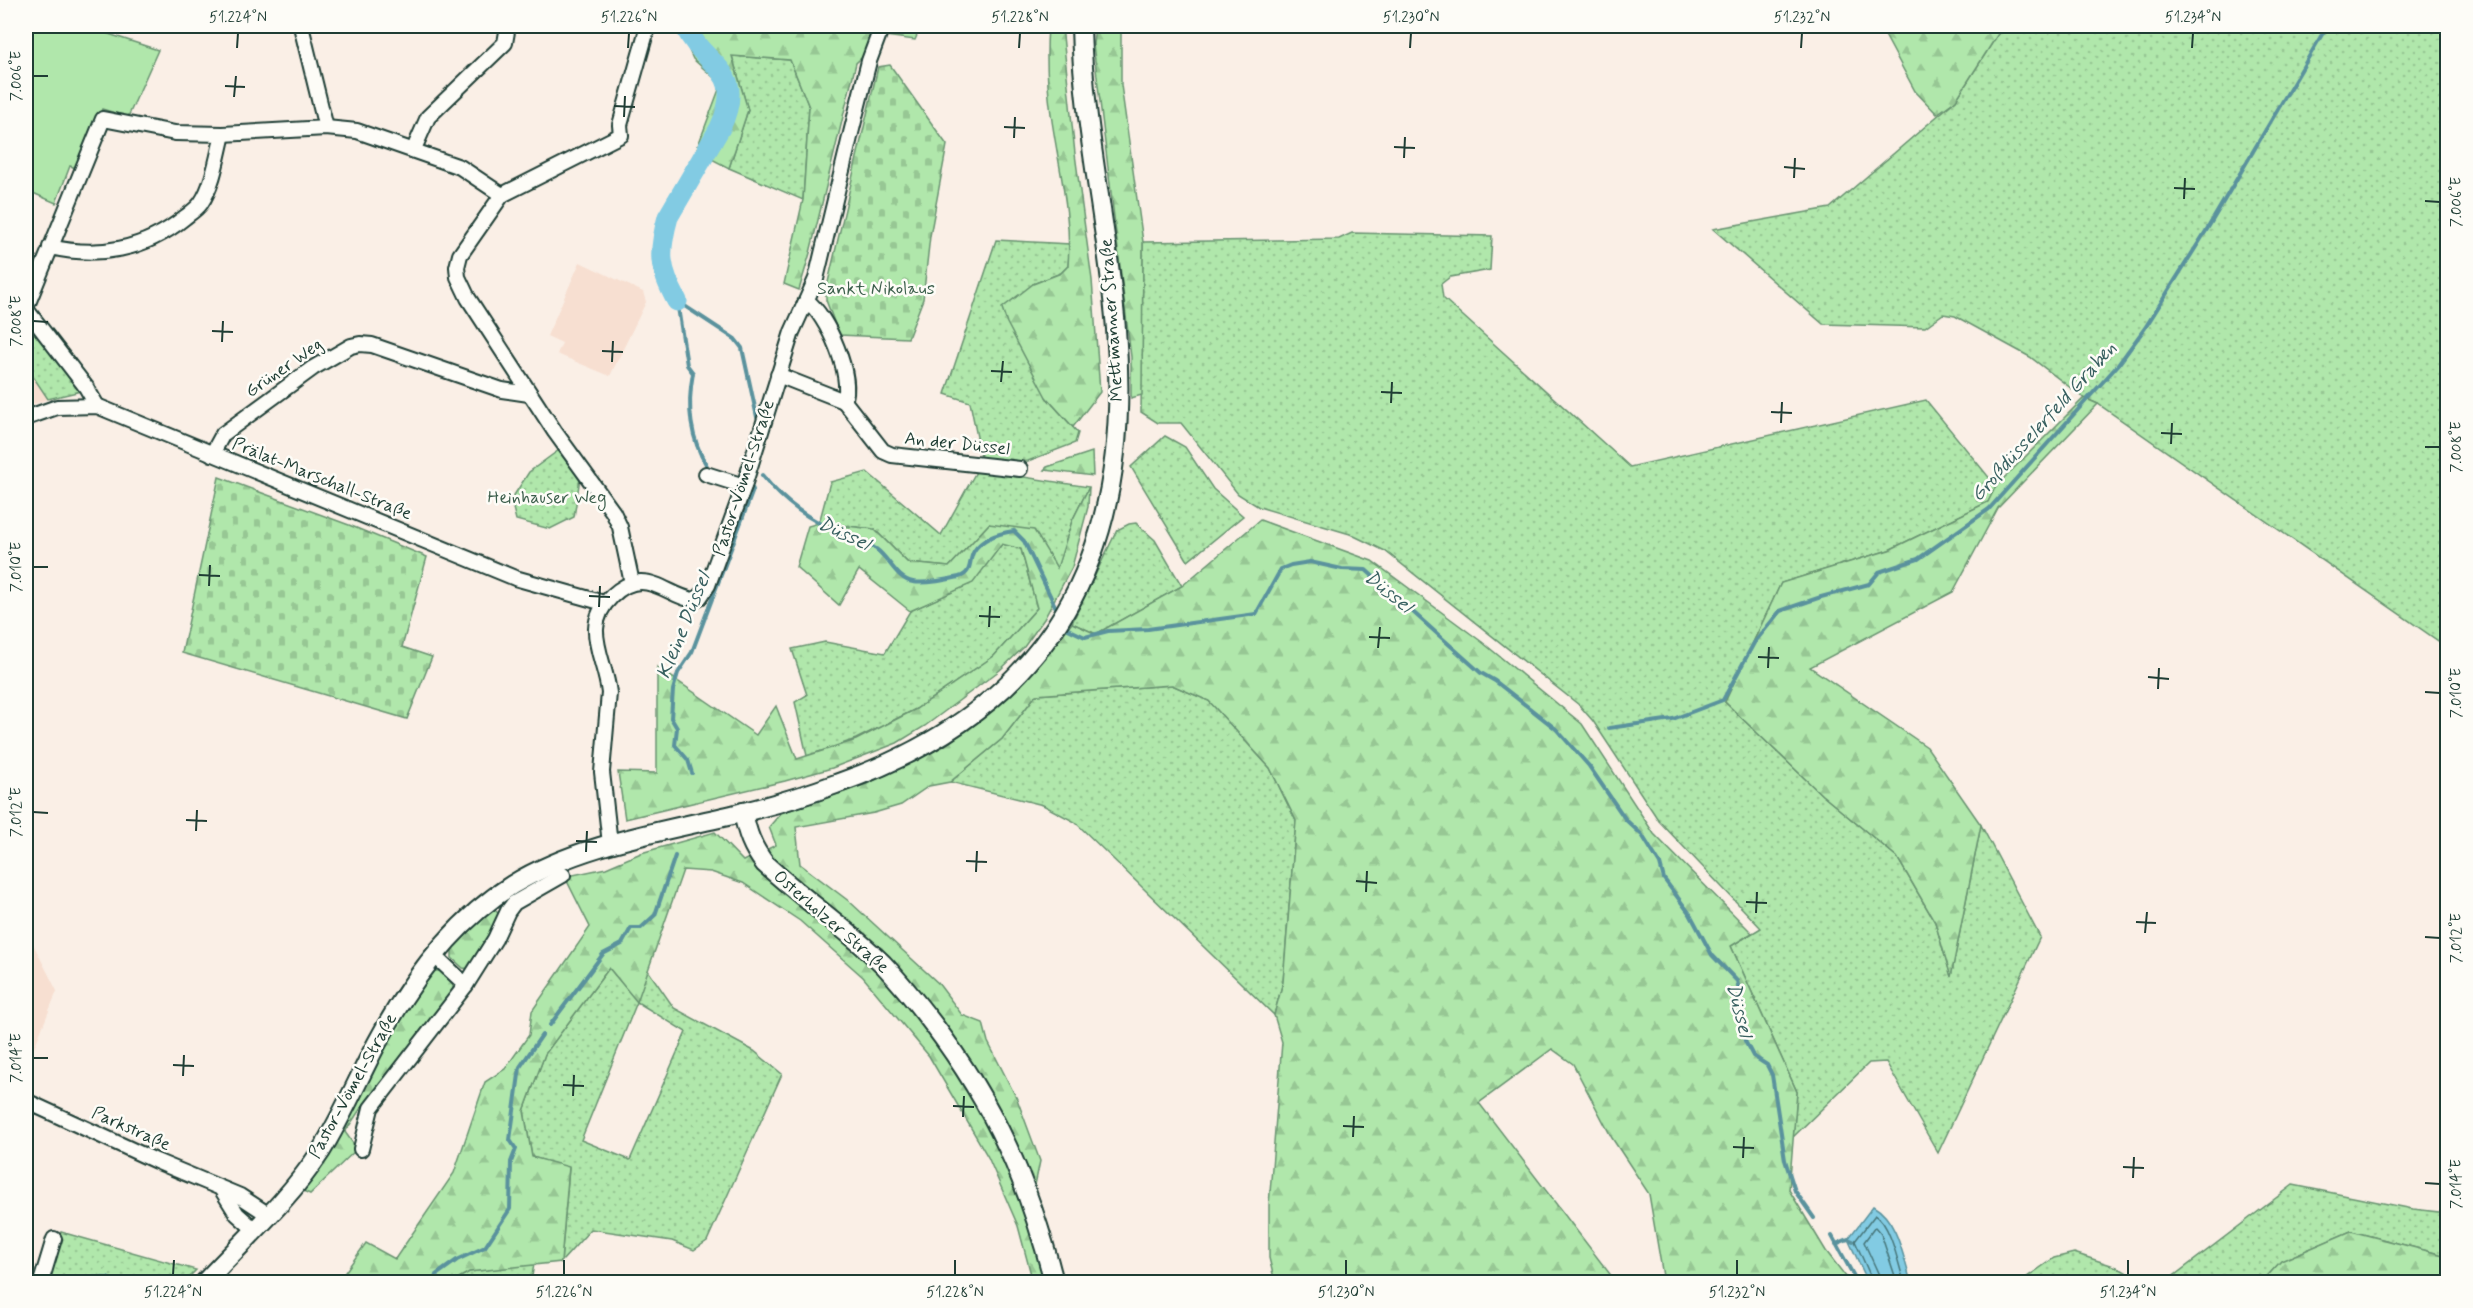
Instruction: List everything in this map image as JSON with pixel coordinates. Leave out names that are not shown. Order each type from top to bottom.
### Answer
[{"type":"main road","name":"Mettmanner Straße","points":[[610,844],[742,812],[864,774],[938,738],[979,710],[1014,680],[1056,627],[1079,586],[1108,507],[1116,455],[1119,389],[1116,330],[1084,83],[1081,26]]},
{"type":"main road","name":"Osterholzer Straße","points":[[742,812],[748,837],[754,850],[765,864],[849,933],[885,966],[912,997],[959,1059],[985,1101],[1009,1147],[1030,1197],[1054,1282]]},
{"type":"main road","name":"Pastor-Vömel-Straße","points":[[206,1282],[291,1191],[321,1151],[395,1010],[434,956],[468,920],[510,886],[556,863],[610,844]]},
{"type":"street","points":[[301,26],[326,128]]},
{"type":"street","points":[[414,149],[428,117],[505,42],[508,26]]},
{"type":"street","points":[[610,844],[602,772],[609,693],[608,680],[595,637],[598,617],[604,603],[632,583],[620,527],[613,513],[529,394],[468,298],[458,277],[457,267],[460,255],[502,195],[621,135],[620,125],[648,26]]},
{"type":"street","points":[[778,375],[844,401],[847,393],[838,352],[820,314],[807,301],[816,279],[864,83],[882,26]]},
{"type":"street","points":[[98,406],[26,308],[103,118],[175,133],[223,134],[326,128],[357,131],[414,149],[466,170],[502,195]]},
{"type":"street","points":[[50,248],[75,253],[104,252],[138,245],[169,230],[201,204],[213,174],[223,134]]},
{"type":"street","name":"Pastor-Vömel-Straße","points":[[632,583],[651,583],[693,600],[700,597],[708,585],[744,486],[792,332],[807,301]]},
{"type":"street","name":"Grüner Weg","points":[[212,454],[224,434],[251,412],[328,358],[360,344],[372,345],[502,390],[529,394]]},
{"type":"street","name":"An der Düssel","points":[[844,401],[883,451],[892,455],[1020,469]]},
{"type":"street","name":"Prälat-Marschall-Straße","points":[[26,418],[57,407],[98,406],[212,454],[287,482],[515,578],[604,603]]},
{"type":"street","points":[[706,474],[744,486]]},
{"type":"street","name":"Pastor-Vömel-Straße","points":[[361,1149],[371,1108],[466,984],[495,939],[514,903],[562,875]]},
{"type":"street","points":[[434,956],[466,984]]},
{"type":"street","name":"Parkstraße","points":[[26,1101],[222,1190],[240,1196],[269,1215]]},
{"type":"street","points":[[222,1190],[237,1214],[255,1230]]},
{"type":"street","points":[[41,1282],[54,1239]]},
{"type":"shaded area","points":[[580,262],[643,292],[646,302],[610,376],[557,354],[562,343],[547,336]]},
{"type":"shaded area","points":[[26,366],[48,399],[26,407]]},
{"type":"shaded area","points":[[26,930],[57,991],[26,1068]]},
{"type":"green space","points":[[26,26],[84,26],[158,50],[128,117],[102,109],[79,169],[70,166],[56,203],[26,190]]},
{"type":"green space","points":[[678,26],[921,26],[915,40],[885,36],[856,63],[799,290],[784,284],[803,200],[809,107],[790,60],[732,56],[748,110],[729,168],[696,151],[721,84],[693,59]]},
{"type":"green space","points":[[1048,26],[1062,26],[1075,154],[1092,280],[1100,392],[1073,427],[1046,397],[1007,323],[1002,308],[1033,284],[1061,273],[1068,266],[1068,227],[1049,92]]},
{"type":"green space","points":[[1095,26],[1121,26],[1121,85],[1143,242],[1142,395],[1131,398],[1131,357],[1093,44]]},
{"type":"green space","points":[[1880,26],[2003,26],[1956,100],[1937,114],[1915,91]]},
{"type":"green space","points":[[2003,26],[2447,26],[2447,647],[2098,404],[2084,398],[2030,357],[1955,316],[1943,314],[1925,327],[1823,324],[1713,229],[1830,208],[1956,100]]},
{"type":"green space","points":[[732,56],[790,60],[809,107],[803,200],[729,168],[748,110]]},
{"type":"green space","name":"Sankt Nikolaus","points":[[890,65],[947,145],[930,236],[923,299],[908,338],[839,335],[826,300],[826,291],[878,67]]},
{"type":"green space","points":[[1352,233],[1492,236],[1490,270],[1450,277],[1441,284],[1443,298],[1630,467],[1926,400],[1996,486],[1988,502],[1889,550],[1781,583],[1725,702],[1822,795],[1897,857],[1935,922],[1951,976],[1981,825],[2040,937],[1938,1153],[1886,1062],[1869,1063],[1793,1137],[1797,1092],[1731,946],[1761,928],[1659,821],[1593,721],[1579,705],[1385,551],[1350,534],[1259,507],[1238,494],[1181,423],[1158,423],[1141,412],[1143,242],[1339,239]]},
{"type":"green space","points":[[996,240],[1070,244],[1068,266],[1061,273],[1033,284],[1046,397],[1078,433],[1075,443],[1028,461],[982,462],[970,402],[945,394]]},
{"type":"green space","points":[[28,321],[81,391],[48,399],[26,366],[26,323]]},
{"type":"green space","points":[[2084,398],[2098,404],[1998,508],[1953,592],[1810,667],[1927,747],[1981,825],[1951,977],[1935,922],[1897,857],[1822,795],[1725,702],[1781,583],[1889,550],[1988,502],[1996,486]]},
{"type":"green space","points":[[1165,436],[1185,447],[1213,489],[1243,516],[1188,561],[1131,467]]},
{"type":"green space","name":"Heinhauser Weg","points":[[559,450],[580,478],[574,517],[550,529],[516,520],[511,500],[529,472]]},
{"type":"green space","points":[[1092,452],[1093,476],[1044,470],[1047,467]]},
{"type":"green space","points":[[977,470],[1089,487],[1072,521],[1058,569],[989,524],[949,567],[908,563],[874,529],[819,523],[830,482],[867,472],[941,535]]},
{"type":"green space","points":[[219,477],[349,525],[427,557],[402,647],[432,657],[407,719],[182,653]]},
{"type":"green space","points":[[1089,487],[1088,507],[1072,567],[1044,619],[1024,647],[1000,670],[925,726],[897,743],[832,768],[625,819],[618,772],[657,773],[657,667],[756,735],[776,706],[797,759],[856,740],[916,709],[994,656],[1037,608],[1021,549],[1002,544],[973,583],[910,611],[859,570],[839,605],[796,567],[808,526],[819,523],[874,529],[908,563],[949,567],[989,524],[1034,530],[1057,568],[1072,521]]},
{"type":"green space","points":[[1260,520],[1372,561],[1482,642],[1582,724],[1654,834],[1752,933],[1731,946],[1797,1092],[1789,1190],[1826,1251],[1850,1282],[1664,1282],[1649,1194],[1612,1138],[1573,1064],[1552,1049],[1479,1103],[1616,1282],[1275,1282],[1269,1258],[1269,1205],[1282,1042],[1274,1015],[1283,982],[1296,821],[1270,768],[1209,701],[1172,685],[1036,695],[1002,739],[950,782],[929,786],[901,805],[874,813],[796,827],[800,864],[850,902],[938,983],[962,1015],[983,1023],[988,1042],[1017,1099],[1040,1161],[1028,1219],[1046,1282],[1033,1282],[1018,1226],[988,1157],[929,1056],[863,977],[800,921],[743,883],[711,872],[683,870],[637,1002],[609,968],[545,1054],[524,1111],[532,1157],[569,1167],[561,1262],[469,1272],[452,1282],[338,1282],[366,1243],[395,1259],[454,1173],[485,1082],[505,1069],[529,1035],[532,1011],[590,927],[568,883],[568,876],[606,868],[641,853],[715,832],[743,861],[776,845],[769,827],[781,813],[867,784],[944,746],[983,717],[1033,671],[1072,623],[1096,634],[1182,586]]},
{"type":"green space","points":[[1136,523],[1155,540],[1182,586],[1096,634],[1072,623],[1117,530]]},
{"type":"green space","points":[[1002,544],[1021,549],[1037,608],[994,656],[916,709],[856,739],[807,756],[795,702],[807,695],[792,649],[825,642],[885,653],[910,611],[972,583]]},
{"type":"green space","points":[[1172,685],[1209,701],[1270,768],[1296,821],[1283,982],[1274,1015],[1075,822],[1043,805],[950,782],[1002,739],[1036,695]]},
{"type":"green space","points":[[494,909],[501,916],[470,969],[463,968],[452,958],[452,948],[479,918]]},
{"type":"green space","points":[[609,968],[637,1001],[647,969],[674,1008],[754,1051],[782,1074],[707,1241],[694,1250],[672,1241],[591,1229],[561,1262],[569,1168],[532,1157],[524,1111],[545,1054]],"holes":[[[637,1002],[686,1032],[630,1160],[581,1140]]]},
{"type":"green space","points":[[430,971],[444,971],[453,979],[453,996],[361,1108],[345,1132],[357,1149],[310,1194],[303,1191],[328,1154],[396,1025]]},
{"type":"green space","points":[[2293,1185],[2413,1209],[2447,1213],[2447,1256],[2351,1231],[2281,1261],[2262,1282],[2167,1281]]},
{"type":"green space","points":[[2351,1231],[2447,1256],[2447,1282],[2262,1282],[2281,1261]]},
{"type":"green space","points":[[61,1232],[196,1270],[184,1282],[47,1282]]},
{"type":"green space","points":[[2074,1253],[2117,1267],[2143,1282],[2023,1282],[2054,1258]]},
{"type":"green space","points":[[534,1264],[531,1282],[452,1282],[469,1272]]},
{"type":"water","points":[[1873,1206],[1888,1220],[1894,1230],[1911,1282],[1868,1282],[1848,1239]]},
{"type":"water","points":[[88,1276],[108,1277],[117,1282],[77,1282]]},
{"type":"waterway","name":"Düssel","points":[[677,301],[667,279],[662,260],[668,217],[720,128],[729,93],[727,81],[693,41],[685,26]]},
{"type":"waterway","name":"Großdüsselerfeld Graben","points":[[1609,728],[1673,719],[1723,700],[1754,643],[1780,611],[1869,584],[1879,572],[1918,559],[1989,509],[2118,365],[2145,328],[2206,231],[2327,26]]},
{"type":"waterway","name":"Kleine Düssel","points":[[677,301],[687,365],[693,373],[690,397],[691,421],[697,444],[707,466]]},
{"type":"waterway","name":"Düssel","points":[[677,301],[735,339],[742,348],[757,417]]},
{"type":"waterway","name":"Düssel","points":[[762,475],[780,495],[799,510],[831,529],[871,546],[881,553],[902,577],[913,582],[936,581],[963,575],[968,570],[977,546],[986,539],[1014,531],[1024,541],[1058,612]]},
{"type":"waterway","name":"Kleine Düssel","points":[[692,773],[688,760],[675,745],[677,728],[671,718],[673,690],[678,673],[692,652],[753,490],[751,486]]},
{"type":"waterway","name":"Düssel","points":[[1064,621],[1068,629],[1085,637],[1108,631],[1148,629],[1256,614],[1281,569],[1310,562],[1342,569],[1366,570],[1481,673],[1495,681],[1556,729],[1589,766],[1626,820],[1642,835],[1660,864],[1664,879],[1690,914],[1712,955],[1737,981],[1741,999],[1739,1022],[1745,1041],[1753,1056],[1767,1065],[1772,1075],[1785,1160],[1795,1191],[1814,1218]]},
{"type":"waterway","name":"Kleine Düssel","points":[[550,1025],[603,954],[622,944],[631,928],[641,928],[655,915],[675,856]]},
{"type":"waterway","name":"Kleine Düssel","points":[[434,1282],[436,1275],[457,1260],[485,1247],[510,1209],[511,1162],[516,1149],[510,1140],[520,1067],[542,1035]]},
{"type":"waterway","name":"Düssel","points":[[1832,1236],[1857,1282]]},
{"type":"waterway","points":[[1836,1244],[1848,1239],[1853,1241]]}]
